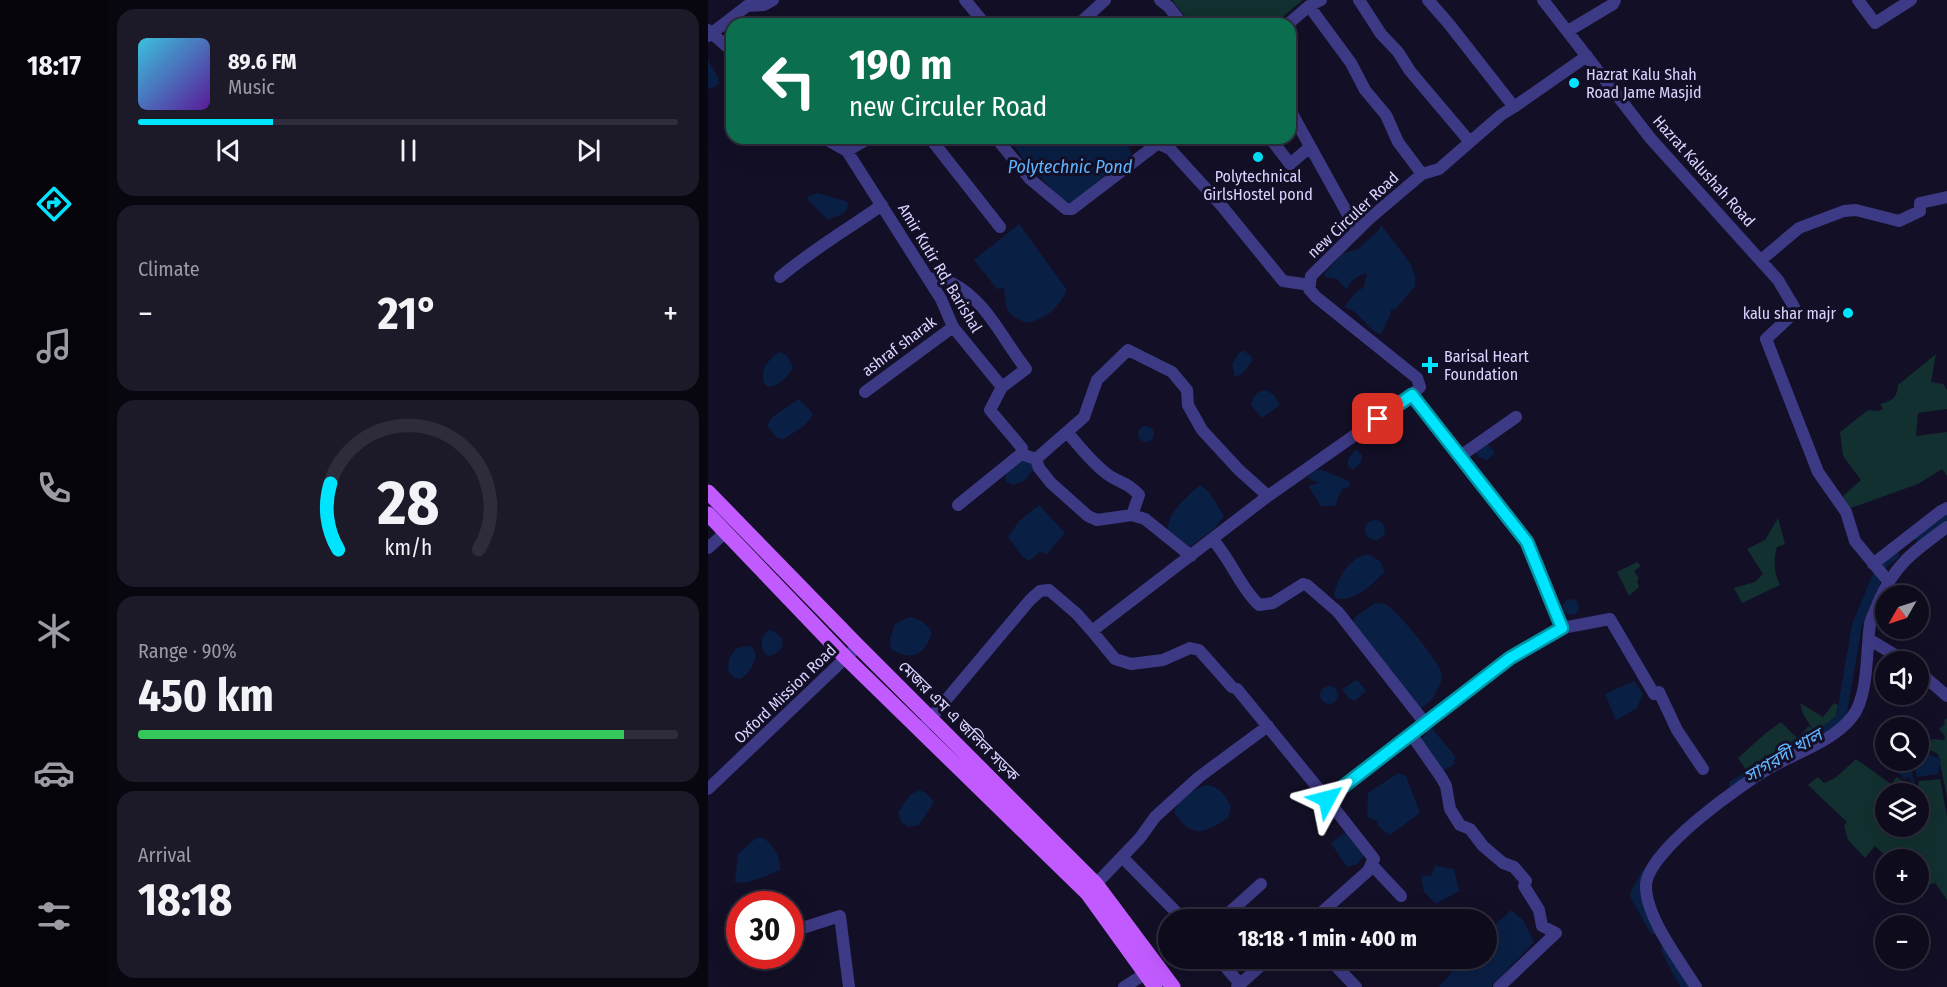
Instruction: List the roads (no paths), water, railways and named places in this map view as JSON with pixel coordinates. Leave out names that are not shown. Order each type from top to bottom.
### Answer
[{"type":"main road","name":"মেজর এম এ জলিল সড়ক","points":[[708,492],[858,646],[926,724],[1088,894],[1151,969],[1173,987]]},
{"type":"main road","name":"মেজর এম এ জলিল সড়ক","points":[[708,514],[846,658],[926,724],[1096,885],[1151,969],[1155,987]]},
{"type":"street","points":[[730,18],[747,6],[764,5],[773,0]]},
{"type":"street","points":[[966,0],[980,18]]},
{"type":"street","points":[[1086,18],[1105,0]]},
{"type":"street","points":[[1160,0],[1177,18]]},
{"type":"street","points":[[1359,0],[1380,34],[1398,52],[1410,71],[1470,142]]},
{"type":"street","points":[[1428,0],[1514,107]]},
{"type":"street","name":"Hazrat Kalushah Road","points":[[1543,0],[1651,138],[1778,280],[1794,307],[1791,318],[1766,339],[1818,472],[1846,512],[1855,542],[1873,564]]},
{"type":"street","points":[[1568,32],[1613,4],[1615,0]]},
{"type":"street","points":[[1858,0],[1875,23],[1911,0]]},
{"type":"street","points":[[1296,18],[1315,3],[1365,90],[1386,115],[1398,142],[1422,174]]},
{"type":"street","points":[[726,21],[709,33],[726,46]]},
{"type":"street","name":"new Circuler Road","points":[[1412,395],[1420,387],[1417,378],[1316,297],[1309,289],[1311,276],[1357,231],[1422,174],[1439,169],[1514,107],[1587,56]]},
{"type":"street","points":[[1296,121],[1357,231]]},
{"type":"street","name":"Amir Kutir Rd, Barishal","points":[[835,144],[847,151],[882,205],[941,298],[952,327],[1002,387]]},
{"type":"street","points":[[847,151],[859,144]]},
{"type":"street","points":[[935,144],[1000,227]]},
{"type":"street","points":[[1001,144],[1030,179],[1066,209],[1072,209],[1148,144]]},
{"type":"street","points":[[1159,144],[1170,149],[1221,205],[1283,281],[1310,285]]},
{"type":"street","points":[[1275,144],[1290,164],[1310,147]]},
{"type":"street","points":[[1761,260],[1799,228],[1844,211],[1856,210],[1899,221],[1920,211],[1920,203],[1947,197]]},
{"type":"street","points":[[780,277],[820,245],[853,226],[882,205]]},
{"type":"street","points":[[928,278],[950,282],[969,294],[989,316],[1026,369],[1002,387],[990,410],[1022,448],[1021,454],[958,505]]},
{"type":"street","name":"ashraf sharak","points":[[865,392],[952,327]]},
{"type":"street","points":[[1036,459],[1084,417],[1097,380],[1128,350],[1172,372],[1187,390],[1188,405],[1202,430],[1239,470],[1268,496]]},
{"type":"street","points":[[1092,631],[1268,496],[1412,395],[1527,542],[1562,628]]},
{"type":"street","points":[[1459,457],[1516,417]]},
{"type":"street","points":[[1067,432],[1098,466],[1110,476],[1132,487],[1139,495],[1132,515]]},
{"type":"street","points":[[1021,454],[1036,459]]},
{"type":"street","points":[[1036,459],[1039,468],[1051,483],[1088,516],[1097,520],[1132,515],[1145,519],[1191,556]]},
{"type":"street","points":[[1888,581],[1873,564],[1941,510],[1947,508]]},
{"type":"street","points":[[1696,987],[1658,926],[1650,905],[1646,885],[1653,865],[1690,827],[1746,781],[1828,737],[1854,715],[1863,687],[1870,640],[1870,623],[1888,581],[1900,565],[1947,527]]},
{"type":"street","points":[[708,548],[726,531]]},
{"type":"street","points":[[1212,539],[1228,559],[1252,599],[1259,605],[1273,603],[1303,584],[1307,585],[1338,612],[1425,723]]},
{"type":"street","points":[[926,724],[1040,591],[1049,590],[1077,614],[1115,659],[1131,664],[1163,660],[1190,648],[1198,650],[1232,687],[1237,688],[1374,860],[1368,871],[1325,909]]},
{"type":"street","points":[[1327,799],[1510,658],[1562,628],[1610,620],[1654,694],[1659,692],[1677,730],[1703,770]]},
{"type":"street","points":[[1870,640],[1888,651]]},
{"type":"street","name":"Oxford Mission Road","points":[[708,789],[858,646]]},
{"type":"street","points":[[1929,680],[1947,696]]},
{"type":"street","points":[[1096,885],[1140,838],[1155,817],[1199,777],[1268,726]]},
{"type":"street","points":[[1411,734],[1446,786],[1450,809],[1460,825],[1470,829],[1503,863],[1516,868],[1526,881],[1524,886],[1539,910],[1542,926],[1556,933],[1499,987]]},
{"type":"street","points":[[1122,857],[1173,909]]},
{"type":"street","points":[[1371,864],[1401,896]]},
{"type":"street","points":[[1233,909],[1261,884]]},
{"type":"street","points":[[804,928],[840,916],[849,987]]},
{"type":"street","points":[[1124,987],[1151,969]]},
{"type":"street","points":[[1228,969],[1243,985],[1258,969]]},
{"type":"street","points":[[1339,969],[1356,987]]},
{"type":"water","points":[[708,60],[719,83],[708,89]]},
{"type":"water","name":"Polytechnic Pond","points":[[1013,144],[1127,144],[1132,154],[1071,203],[1062,200],[1024,160]]},
{"type":"water","points":[[818,193],[848,202],[848,207],[842,214],[828,220],[807,199],[810,195]]},
{"type":"water","points":[[1019,224],[1067,290],[1052,311],[1027,323],[1008,311],[1004,288],[997,289],[974,260]]},
{"type":"water","points":[[1381,225],[1410,263],[1415,276],[1415,286],[1393,312],[1394,308],[1391,310],[1381,334],[1371,329],[1355,312],[1344,307],[1355,293],[1364,287],[1367,273],[1355,279],[1347,290],[1337,279],[1325,277],[1325,273],[1342,254],[1358,249],[1378,231]]},
{"type":"water","points":[[1243,350],[1251,356],[1252,361],[1242,374],[1235,377],[1232,365]]},
{"type":"water","points":[[778,352],[787,355],[793,368],[780,383],[768,387],[763,382],[764,368]]},
{"type":"water","points":[[1266,390],[1274,395],[1280,405],[1262,418],[1251,405],[1256,394]]},
{"type":"water","points":[[799,399],[813,414],[804,426],[784,439],[777,438],[767,426],[772,417]]},
{"type":"water","points":[[1146,426],[1152,428],[1154,434],[1152,440],[1146,442],[1140,440],[1138,434],[1140,428]]},
{"type":"water","points":[[1486,442],[1495,453],[1487,460],[1478,457],[1475,450]]},
{"type":"water","points":[[1356,449],[1362,455],[1361,462],[1354,469],[1349,468],[1348,460]]},
{"type":"water","points":[[1019,458],[1030,461],[1035,468],[1024,481],[1013,485],[1006,482],[1005,471]]},
{"type":"water","points":[[1315,470],[1322,470],[1349,481],[1350,486],[1342,489],[1335,506],[1321,506],[1308,486],[1319,483],[1307,478]]},
{"type":"water","points":[[1200,485],[1209,492],[1224,516],[1214,529],[1190,547],[1168,530],[1169,523],[1179,505]]},
{"type":"water","points":[[1039,505],[1065,533],[1047,554],[1040,552],[1029,561],[1023,557],[1008,537],[1019,521]]},
{"type":"water","points":[[1371,520],[1379,520],[1385,526],[1385,534],[1379,540],[1371,540],[1365,534],[1365,526]]},
{"type":"water","points":[[1368,554],[1381,562],[1384,572],[1357,595],[1337,599],[1334,595],[1345,569],[1361,556]]},
{"type":"water","points":[[1571,599],[1579,607],[1571,615],[1563,607]]},
{"type":"water","points":[[1375,603],[1385,604],[1398,615],[1426,648],[1442,674],[1434,696],[1425,706],[1420,708],[1353,623],[1355,617]]},
{"type":"water","points":[[909,617],[922,622],[932,633],[921,651],[917,654],[906,655],[891,649],[890,639],[895,624]]},
{"type":"water","points":[[769,630],[780,636],[783,643],[779,651],[768,656],[763,650],[762,642]]},
{"type":"water","points":[[752,647],[756,655],[752,666],[741,679],[734,678],[728,670],[729,659],[736,648]]},
{"type":"water","points":[[1354,681],[1358,681],[1366,691],[1355,701],[1342,690]]},
{"type":"water","points":[[1634,681],[1643,694],[1637,708],[1616,720],[1605,694]]},
{"type":"water","points":[[1329,686],[1335,689],[1338,695],[1335,701],[1329,704],[1323,701],[1320,695],[1323,689]]},
{"type":"water","points":[[1428,725],[1432,726],[1455,756],[1453,760],[1455,764],[1440,772],[1419,742],[1426,733],[1424,728]]},
{"type":"water","points":[[1929,754],[1941,759],[1938,774],[1917,777],[1915,771],[1929,771]]},
{"type":"water","points":[[1899,771],[1912,771],[1914,783],[1907,776],[1905,780],[1898,773]]},
{"type":"water","points":[[1398,773],[1406,776],[1420,813],[1390,835],[1379,827],[1377,821],[1367,817],[1368,793]]},
{"type":"water","points":[[1205,785],[1218,789],[1226,798],[1231,806],[1228,818],[1212,828],[1192,830],[1180,821],[1174,812],[1187,796]]},
{"type":"water","points":[[919,790],[926,793],[934,802],[919,825],[909,827],[901,822],[898,812],[910,795]]},
{"type":"water","points":[[1347,831],[1365,854],[1357,864],[1347,867],[1331,843]]},
{"type":"water","points":[[756,838],[764,838],[774,848],[780,870],[752,881],[735,882],[738,854]]},
{"type":"water","points":[[1435,866],[1454,869],[1459,891],[1436,904],[1424,892],[1421,875],[1431,876]]},
{"type":"water","points":[[1511,910],[1523,920],[1534,942],[1491,987],[1439,987],[1454,969],[1497,969],[1497,923]]},
{"type":"waterway","name":"সাগরদী খাল","points":[[1919,536],[1947,515]]},
{"type":"waterway","name":"সাগরদী খাল","points":[[1783,755],[1824,732],[1841,718],[1857,625],[1883,563],[1894,555]]},
{"type":"waterway","name":"সাগরদী খাল","points":[[1734,785],[1764,766]]},
{"type":"waterway","name":"সাগরদী খাল","points":[[1646,874],[1635,895],[1654,929]]},
{"type":"waterway","name":"সাগরদী খাল","points":[[1666,950],[1686,987]]},
{"type":"place","name":"Hazrat Kalu Shah Road Jame Masjid","points":[[1574,83]]},
{"type":"place","name":"Polytechnical GirlsHostel pond","points":[[1258,157]]},
{"type":"place","name":"kalu shar majr","points":[[1848,313]]},
{"type":"place","name":"Barisal Heart Foundation","points":[[1430,365]]}]
